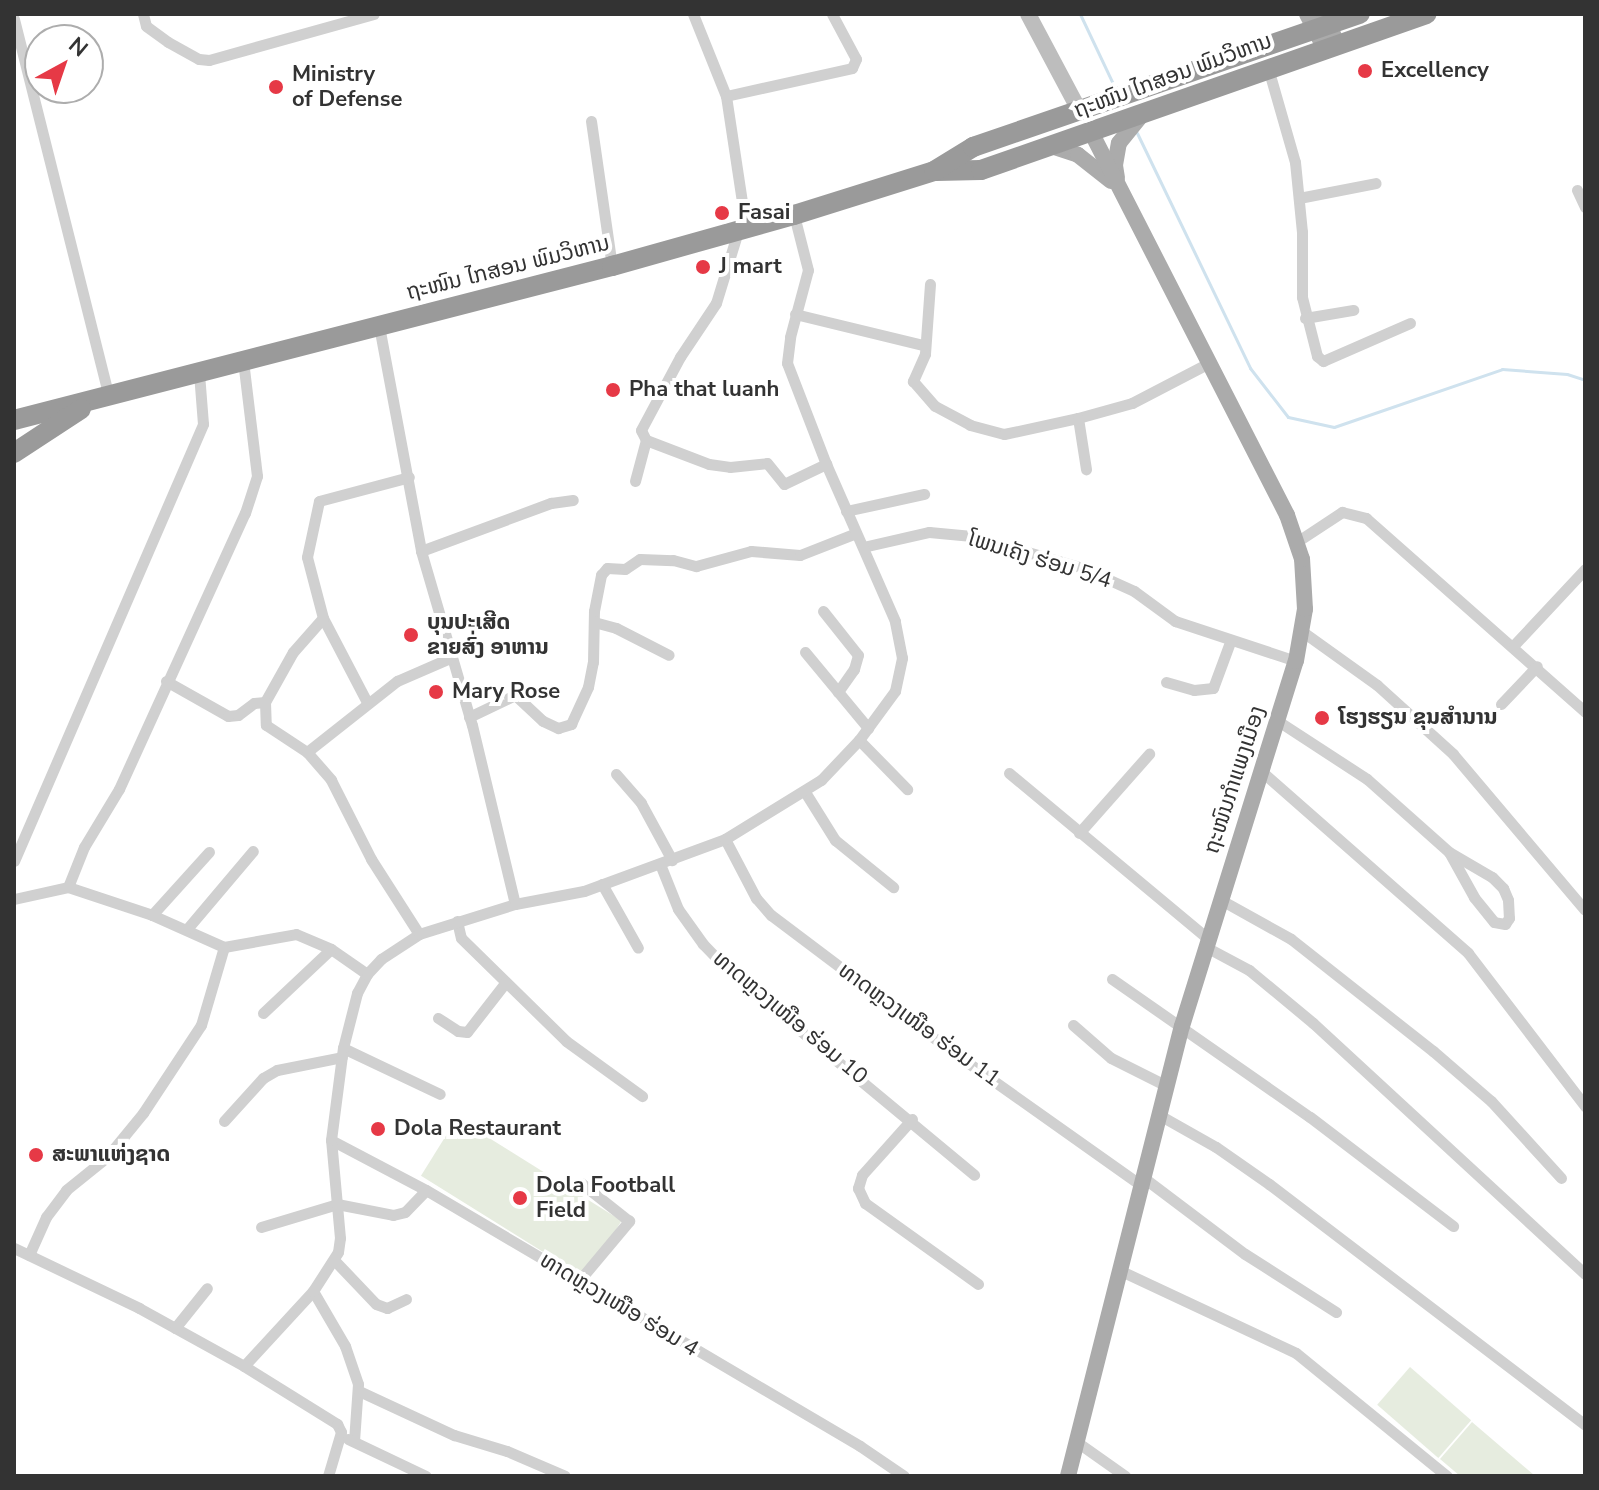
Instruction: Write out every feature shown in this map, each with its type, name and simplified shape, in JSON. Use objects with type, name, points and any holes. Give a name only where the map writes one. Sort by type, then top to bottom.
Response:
[{"type":"highway","name":"ຖະໜົນ ໄກສອນ ພົມວິຫານ","points":[[934,171],[981,170],[1051,146],[1111,123],[1149,102],[1360,14]]},
{"type":"highway","name":"ຖະໜົນ ໄກສອນ ພົມວິຫານ","points":[[14,420],[612,266],[794,215],[934,171],[973,147],[1079,110],[1101,104],[1149,102],[1268,68],[1323,28],[1426,14]]},
{"type":"highway","points":[[1079,110],[1090,130]]},
{"type":"highway","name":"ຖະໜົນ ໄກສອນ ພົມວິຫານ","points":[[14,453],[100,400]]},
{"type":"main road","points":[[1118,188],[1115,165],[1119,143],[1149,102]]},
{"type":"main road","name":"ຖະໜົນກຳແພງເມືອງ","points":[[1068,1476],[1182,1026],[1296,661],[1303,632],[1304,581],[1298,541],[1090,130]]},
{"type":"main road","points":[[1051,146],[1078,155],[1118,188]]},
{"type":"street","points":[[143,14],[146,26],[199,59],[374,14]]},
{"type":"street","points":[[635,481],[646,440],[641,430],[654,400],[716,303],[742,229],[726,96],[693,14]]},
{"type":"street","points":[[726,96],[852,68],[856,59],[832,14]]},
{"type":"street","points":[[1028,14],[1079,110]]},
{"type":"street","points":[[14,19],[100,400]]},
{"type":"street","points":[[1268,68],[1295,162],[1305,318],[1317,356],[1323,361],[1410,323]]},
{"type":"street","points":[[591,121],[612,266]]},
{"type":"street","points":[[1299,198],[1376,183]]},
{"type":"street","points":[[1577,190],[1585,207]]},
{"type":"street","points":[[244,1366],[313,1291],[335,1261],[340,1238],[331,1140],[342,1053],[357,993],[367,974],[381,959],[419,934],[515,904],[602,884],[725,839],[805,792],[859,740],[895,691],[902,658],[891,608],[826,464],[787,363],[808,263],[794,215]]},
{"type":"street","points":[[930,284],[923,345],[925,354],[913,381],[947,415],[1004,434],[1132,403],[1207,364]]},
{"type":"street","points":[[1305,318],[1353,310]]},
{"type":"street","points":[[795,314],[923,345]]},
{"type":"street","points":[[379,326],[421,551],[469,717],[515,904]]},
{"type":"street","points":[[68,887],[84,847],[119,789],[245,513],[257,476],[243,361]]},
{"type":"street","points":[[14,861],[203,424],[199,373]]},
{"type":"street","points":[[1078,418],[1086,469]]},
{"type":"street","points":[[646,440],[709,464],[730,467],[767,463],[784,484],[826,464]]},
{"type":"street","points":[[367,702],[323,618],[307,557],[319,501],[409,477]]},
{"type":"street","points":[[846,511],[924,494]]},
{"type":"street","points":[[421,551],[551,503],[573,500]]},
{"type":"street","points":[[1298,541],[1342,512],[1366,518],[1582,703]]},
{"type":"street","name":"ໂພນເຄັງ ຮ່ອມ 5/4","points":[[863,547],[929,532],[972,536],[1083,568],[1134,591],[1175,621],[1230,642],[1296,661]]},
{"type":"street","points":[[469,717],[515,695],[543,721],[558,728],[571,724],[588,687],[601,575],[607,568],[625,569],[640,559],[673,560],[696,566],[751,551],[800,555],[856,533]]},
{"type":"street","points":[[1514,645],[1585,569]]},
{"type":"street","points":[[823,611],[858,655],[854,669],[838,692]]},
{"type":"street","points":[[323,618],[293,652],[265,702],[266,725],[307,752],[331,780],[371,859],[419,934]]},
{"type":"street","points":[[594,622],[616,628],[669,655]]},
{"type":"street","points":[[1303,632],[1377,685],[1453,754],[1585,910]]},
{"type":"street","points":[[1166,682],[1194,690],[1213,688],[1230,642]]},
{"type":"street","points":[[805,652],[868,728]]},
{"type":"street","points":[[307,752],[397,681],[450,658]]},
{"type":"street","points":[[1501,704],[1537,666]]},
{"type":"street","points":[[166,681],[228,716],[238,715],[254,703],[265,702]]},
{"type":"street","points":[[1278,721],[1367,779],[1449,852],[1492,877],[1503,888],[1508,909],[1505,924],[1494,922],[1474,897],[1449,852]]},
{"type":"street","points":[[859,740],[907,789]]},
{"type":"street","points":[[1079,833],[1149,754]]},
{"type":"street","points":[[1260,770],[1468,953],[1585,1106]]},
{"type":"street","points":[[1009,773],[1207,943],[1249,970],[1313,1023],[1585,1274]]},
{"type":"street","points":[[616,774],[641,803],[672,860]]},
{"type":"street","points":[[805,792],[835,840],[893,887]]},
{"type":"street","name":"ທາດຫຼວງເໜືອ ຮ່ອມ 11","points":[[725,839],[756,898],[771,915],[950,1050],[1245,1254],[1336,1312]]},
{"type":"street","points":[[187,929],[253,851]]},
{"type":"street","points":[[152,915],[209,852]]},
{"type":"street","name":"ທາດຫຼວງເໜືອ ຮ່ອມ 10","points":[[660,864],[678,909],[731,973],[912,1119],[974,1175]]},
{"type":"street","points":[[602,884],[638,948]]},
{"type":"street","points":[[14,899],[68,887],[152,915],[224,947],[296,934],[331,949],[367,974]]},
{"type":"street","points":[[1221,900],[1291,939],[1433,1051],[1491,1101],[1561,1178]]},
{"type":"street","points":[[457,921],[461,938],[566,1041],[642,1096]]},
{"type":"street","points":[[29,1255],[46,1217],[66,1190],[107,1157],[143,1113],[201,1025],[224,947]]},
{"type":"street","points":[[263,1013],[331,949]]},
{"type":"street","points":[[1112,979],[1310,1117],[1453,1226]]},
{"type":"street","points":[[438,1018],[458,1031],[467,1032],[505,983]]},
{"type":"street","points":[[1073,1025],[1122,1065],[1167,1086]]},
{"type":"street","points":[[224,1121],[263,1078],[277,1070],[342,1053],[440,1094]]},
{"type":"street","points":[[1161,1116],[1216,1147],[1269,1184],[1585,1425]]},
{"type":"street","points":[[912,1119],[862,1175],[858,1188],[865,1203],[978,1284]]},
{"type":"street","name":"ທາດຫຼວງເໜືອ ຮ່ອມ 4","points":[[331,1140],[426,1190],[850,1440],[904,1476]]},
{"type":"street","points":[[578,1282],[629,1221],[581,1183]]},
{"type":"street","points":[[261,1227],[337,1204],[393,1215],[405,1212],[426,1190]]},
{"type":"street","points":[[14,1248],[175,1328],[244,1366],[337,1424],[340,1436],[328,1476]]},
{"type":"street","points":[[335,1261],[376,1304],[387,1308],[406,1299]]},
{"type":"street","points":[[1119,1270],[1296,1353],[1447,1476]]},
{"type":"street","points":[[175,1328],[207,1288]]},
{"type":"street","points":[[313,1291],[345,1346],[359,1391],[354,1441]]},
{"type":"street","points":[[359,1391],[454,1435],[507,1451],[565,1476]]},
{"type":"street","points":[[340,1436],[426,1476]]},
{"type":"street","points":[[1077,1442],[1125,1476]]},
{"type":"shaded area","name":"Dola Football Field","points":[[457,1118],[622,1221],[585,1278],[421,1176]]},
{"type":"shaded area","points":[[1410,1367],[1471,1420],[1438,1458],[1377,1405]]},
{"type":"shaded area","points":[[1472,1422],[1534,1475],[1460,1476],[1440,1459]]},
{"type":"waterway","points":[[1080,14],[1116,90]]},
{"type":"waterway","points":[[1137,133],[1250,368],[1288,417],[1334,427],[1502,369],[1567,374],[1585,380]]},
{"type":"place","name":"Excellency","points":[[1365,71]]},
{"type":"place","name":"Ministry of Defense","points":[[276,87]]},
{"type":"place","name":"Fasai","points":[[722,213]]},
{"type":"place","name":"J mart","points":[[703,267]]},
{"type":"place","name":"Pha that luanh","points":[[613,390]]},
{"type":"place","name":"ບຸນປະເສີດ ຂາຍສົ່ງ ອາຫານ","points":[[411,635]]},
{"type":"place","name":"Mary Rose","points":[[436,692]]},
{"type":"place","name":"ໂຮງຮຽນ ຂຸນສຳນານ","points":[[1322,718]]},
{"type":"place","name":"Dola Restaurant","points":[[378,1129]]},
{"type":"place","name":"ສະພາແຫ່ງຊາດ","points":[[36,1155]]},
{"type":"place","name":"Dola Football Field","points":[[520,1198]]}]
